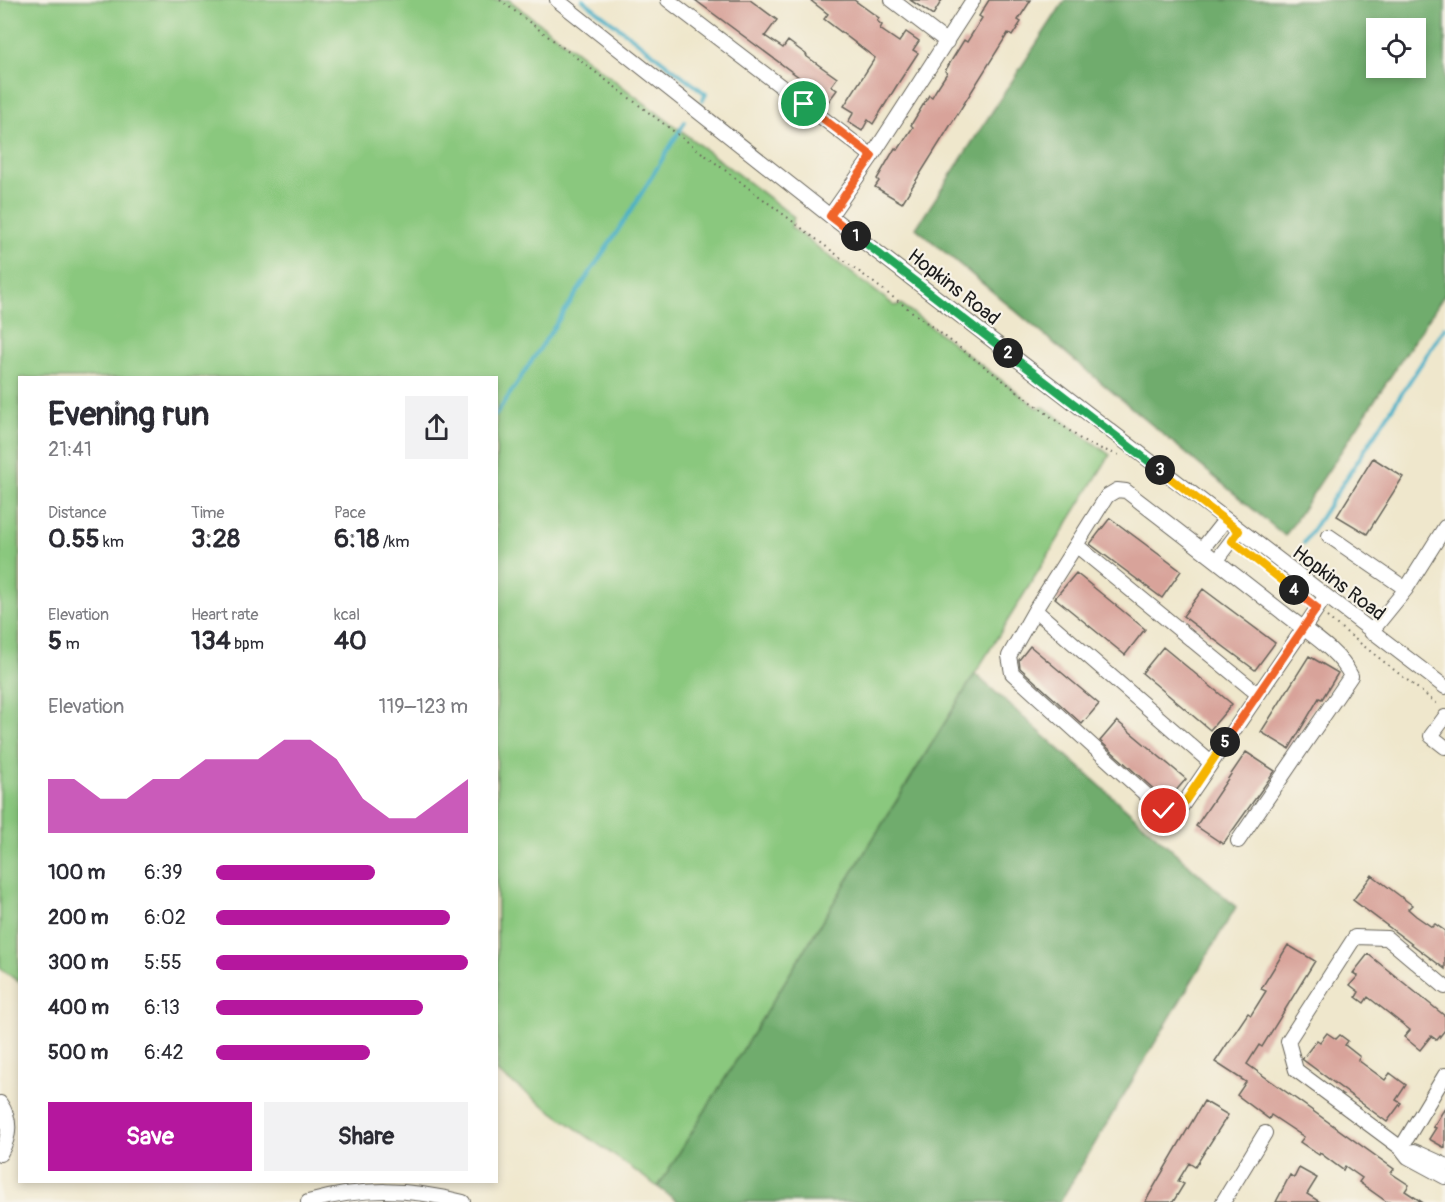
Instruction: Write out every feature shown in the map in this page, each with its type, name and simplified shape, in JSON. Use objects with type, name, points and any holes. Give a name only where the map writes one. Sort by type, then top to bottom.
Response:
[{"type":"street","name":"Hopkins Road","points":[[557,0],[830,216],[1239,531],[1321,603],[1371,632],[1444,685]]},
{"type":"street","points":[[668,0],[872,156]]},
{"type":"street","points":[[892,0],[947,42]]},
{"type":"street","points":[[830,216],[872,156],[973,0]]},
{"type":"street","points":[[1238,841],[1351,676],[1344,662],[1303,629],[1126,491],[1117,490],[1107,495],[1035,610],[1009,657],[1012,673],[1164,811],[1182,806],[1258,694],[1303,629],[1321,603]]},
{"type":"street","points":[[1202,549],[1225,520]]},
{"type":"street","points":[[1371,632],[1406,588],[1445,527]]},
{"type":"street","points":[[1217,560],[1239,531]]},
{"type":"street","points":[[1329,536],[1406,588]]},
{"type":"street","points":[[1076,545],[1258,694]]},
{"type":"street","points":[[1035,610],[1211,764]]},
{"type":"street","points":[[1440,740],[1445,717]]},
{"type":"street","points":[[1445,987],[1387,938],[1355,937],[1288,1041],[1296,1070],[1401,1148],[1408,1157],[1445,1177]]},
{"type":"street","points":[[1401,1148],[1445,1075]]},
{"type":"street","points":[[0,1103],[8,1119],[9,1132],[0,1155]]},
{"type":"street","points":[[1223,1202],[1265,1133]]},
{"type":"street","points":[[1401,1148],[1412,1150],[1445,1165]]},
{"type":"street","points":[[308,1202],[362,1192],[414,1192],[463,1202]]},
{"type":"path","points":[[500,0],[1087,444],[1120,455]]},
{"type":"path","points":[[1266,568],[1321,603],[1445,710]]},
{"type":"green space","points":[[0,0],[509,0],[794,217],[791,227],[895,306],[901,304],[1038,408],[1044,407],[1110,455],[658,1187],[498,1073],[498,376],[18,376],[18,981],[0,968]]},
{"type":"green space","points":[[1065,0],[1445,0],[1445,294],[1285,536],[916,228]]},
{"type":"green space","points":[[975,674],[1236,907],[1060,1202],[678,1202],[658,1187]]},
{"type":"building","points":[[695,0],[750,0],[777,20],[765,36],[783,48],[788,41],[807,55],[837,78],[831,86],[837,90],[828,102],[817,94],[819,92]]},
{"type":"building","points":[[810,0],[854,0],[879,18],[877,21],[882,25],[880,29],[899,42],[906,32],[919,41],[913,50],[918,53],[873,124],[868,120],[862,131],[848,122],[854,112],[844,106],[875,58],[824,19],[828,14]]},
{"type":"building","points":[[910,0],[942,0],[933,15]]},
{"type":"building","points":[[989,0],[1031,0],[1018,20],[1021,22],[1012,36],[1008,33],[902,203],[875,187],[879,181],[877,179],[895,148],[898,150],[913,127],[911,125],[929,95],[932,97],[964,40],[967,42],[982,18],[979,16]]},
{"type":"building","points":[[1373,458],[1403,477],[1367,534],[1337,516]]},
{"type":"building","points":[[1110,518],[1181,571],[1162,598],[1090,544]]},
{"type":"building","points":[[1076,573],[1145,629],[1125,655],[1055,598]]},
{"type":"building","points":[[1203,589],[1275,643],[1255,670],[1183,616]]},
{"type":"building","points":[[1030,646],[1099,704],[1082,724],[1020,668],[1019,660]]},
{"type":"building","points":[[1163,647],[1232,704],[1210,730],[1142,673]]},
{"type":"building","points":[[1309,656],[1338,673],[1322,699],[1319,698],[1289,749],[1261,732]]},
{"type":"building","points":[[1117,721],[1186,779],[1167,801],[1100,741]]},
{"type":"building","points":[[1246,752],[1275,771],[1223,844],[1196,826]]},
{"type":"building","points":[[1372,875],[1412,905],[1408,909],[1416,916],[1432,927],[1435,924],[1445,931],[1445,969],[1353,900]]},
{"type":"building","points":[[1288,945],[1315,961],[1262,1047],[1259,1045],[1247,1064],[1394,1169],[1391,1173],[1409,1185],[1405,1191],[1422,1202],[1387,1202],[1359,1182],[1362,1178],[1345,1166],[1343,1170],[1320,1153],[1319,1155],[1300,1142],[1304,1137],[1271,1115],[1269,1119],[1237,1095],[1246,1082],[1215,1062],[1248,1013],[1251,1015],[1266,991],[1261,989]]},
{"type":"building","points":[[1368,954],[1445,1016],[1445,1030],[1437,1040],[1431,1036],[1420,1050],[1404,1037],[1410,1030],[1368,997],[1364,1003],[1356,997],[1359,992],[1350,985],[1358,976],[1353,973]]},
{"type":"building","points":[[1327,1033],[1336,1039],[1340,1035],[1348,1041],[1345,1045],[1360,1057],[1358,1060],[1385,1080],[1390,1073],[1406,1085],[1396,1100],[1401,1103],[1387,1122],[1302,1059],[1317,1040],[1320,1042]]},
{"type":"building","points":[[1204,1101],[1228,1115],[1195,1167],[1189,1163],[1178,1181],[1184,1184],[1173,1202],[1145,1202]]},
{"type":"building","points":[[1445,1108],[1445,1148],[1429,1139],[1436,1128],[1433,1127]]},
{"type":"building","points":[[1299,1168],[1317,1178],[1307,1194],[1320,1202],[1276,1202],[1290,1175],[1294,1178]]},
{"type":"waterway","points":[[583,0],[706,94],[702,101]]},
{"type":"waterway","points":[[498,412],[632,209],[685,122]]},
{"type":"waterway","points":[[1304,543],[1445,327]]},
{"type":"route","points":[[804,104],[872,156],[830,216],[1239,531],[1232,541],[1317,608],[1182,806],[1164,811]]}]
